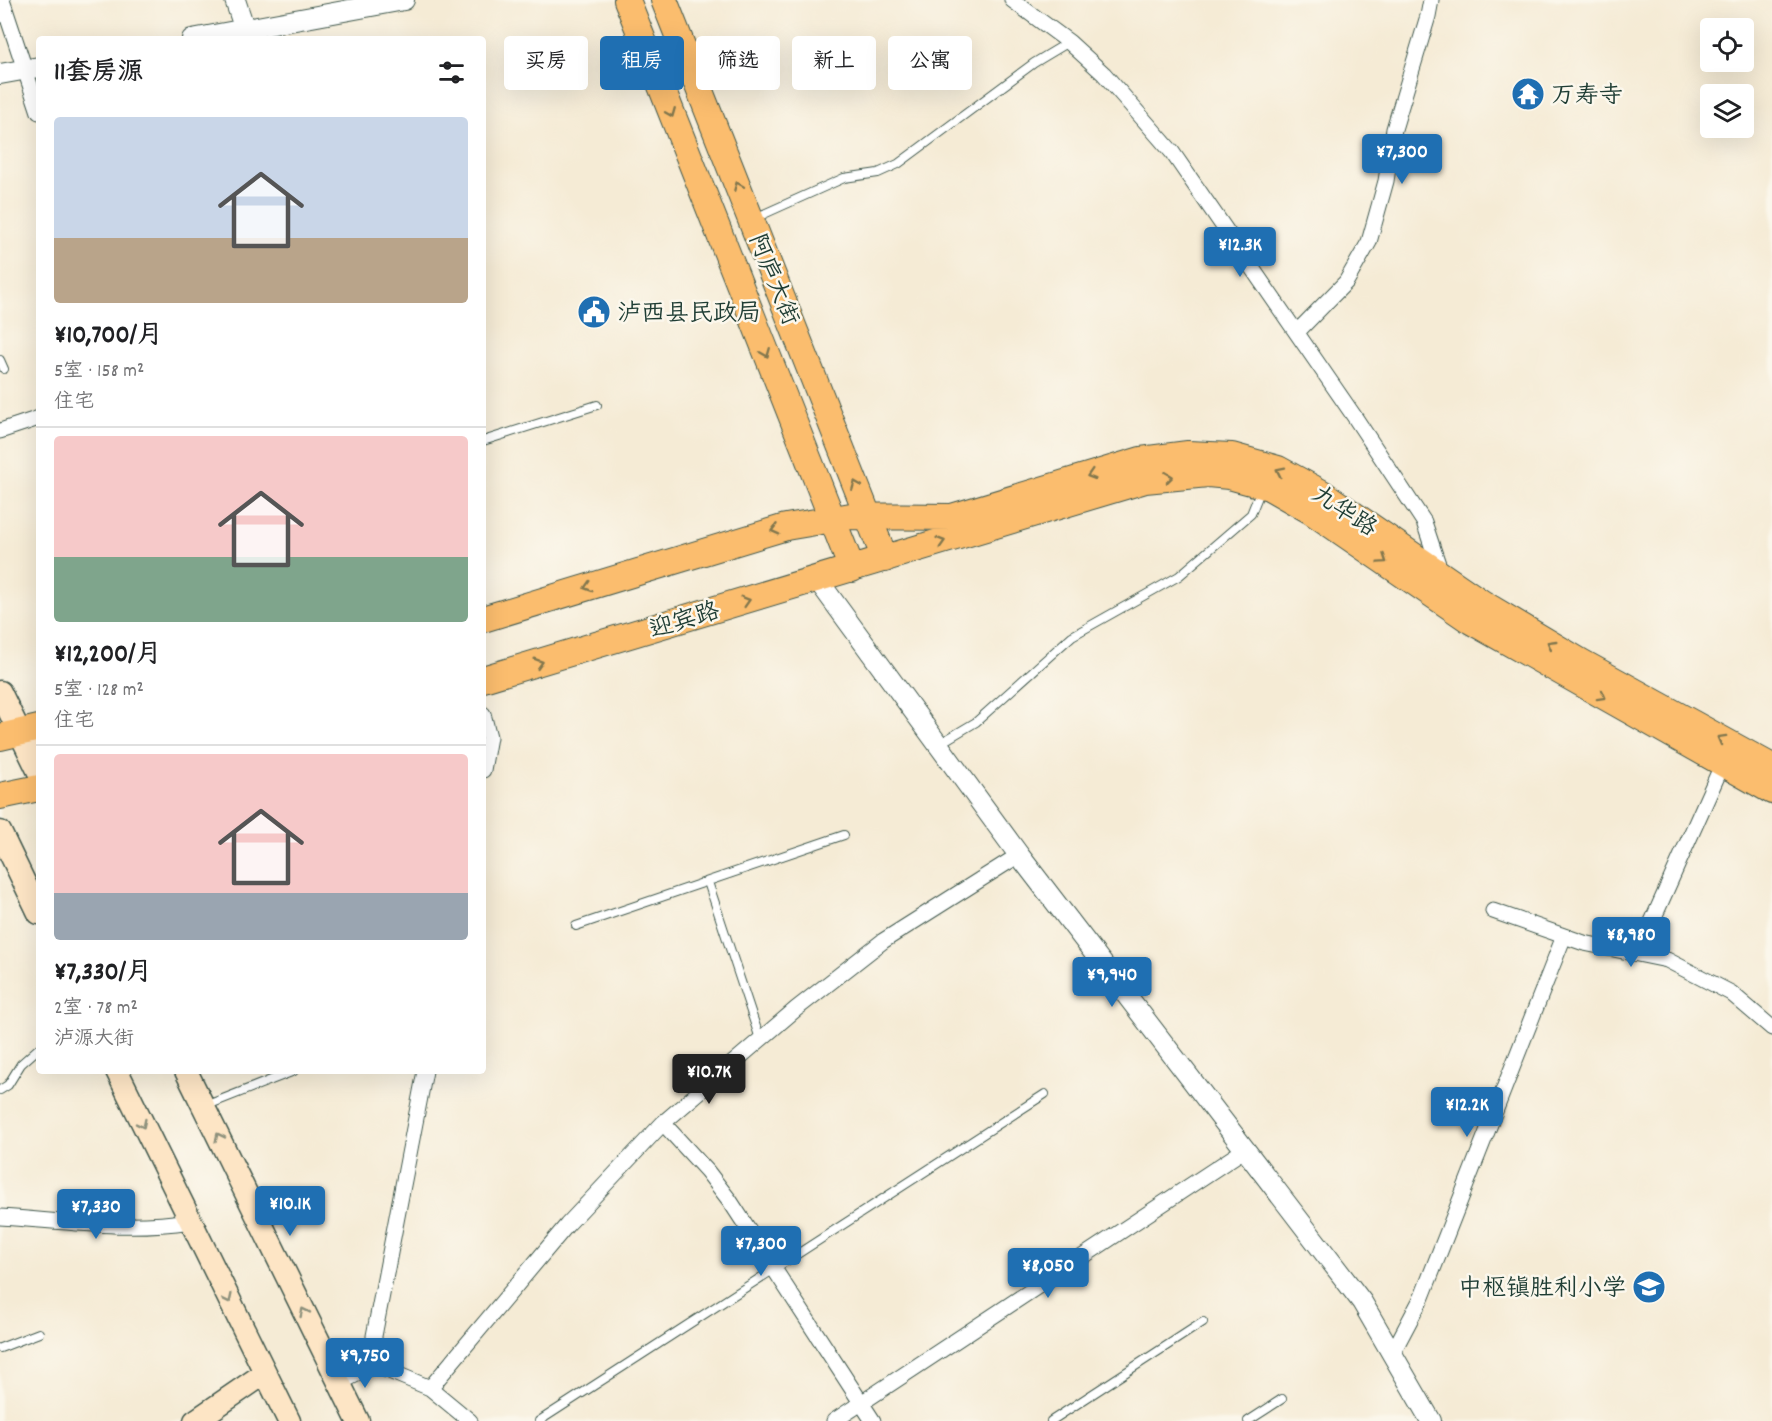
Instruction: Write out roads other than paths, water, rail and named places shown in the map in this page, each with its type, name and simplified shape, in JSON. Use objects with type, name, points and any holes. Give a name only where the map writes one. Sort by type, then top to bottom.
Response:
[{"type":"highway","points":[[627,0],[852,569]]},
{"type":"highway","name":"阿庐大街","points":[[664,0],[885,559]]},
{"type":"highway","name":"九华路","points":[[868,517],[952,517],[1141,460],[1188,454],[1232,456],[1278,469],[1322,494],[1482,603],[1581,662],[1772,767]]},
{"type":"highway","name":"九华路","points":[[885,559],[1145,480],[1208,474],[1262,485],[1311,511],[1471,621],[1772,791]]},
{"type":"highway","points":[[486,618],[760,534],[832,519],[868,517]]},
{"type":"highway","name":"迎宾路","points":[[486,678],[885,559]]},
{"type":"highway","points":[[0,796],[36,789]]},
{"type":"main road","points":[[0,692],[36,766]]},
{"type":"main road","points":[[0,832],[36,907]]},
{"type":"main road","points":[[118,1074],[288,1421]]},
{"type":"main road","points":[[188,1074],[358,1421]]},
{"type":"main road","points":[[195,1421],[265,1374]]},
{"type":"street","points":[[2,0],[32,68],[36,93]]},
{"type":"street","points":[[235,0],[247,34]]},
{"type":"street","points":[[225,36],[247,34],[404,0]]},
{"type":"street","points":[[1012,0],[1069,42],[1104,74],[1172,152],[1297,332],[1424,522],[1442,576]]},
{"type":"street","points":[[1297,332],[1346,282],[1369,242],[1386,181],[1394,129],[1431,0]]},
{"type":"street","points":[[0,74],[32,68]]},
{"type":"street","points":[[0,431],[36,419]]},
{"type":"street","points":[[817,579],[1019,855],[1362,1302],[1431,1421]]},
{"type":"street","points":[[486,726],[489,737],[486,754]]},
{"type":"street","points":[[1638,953],[1722,763]]},
{"type":"street","points":[[430,1388],[574,1217],[663,1123],[760,1039],[883,941],[1019,855]]},
{"type":"street","points":[[1493,911],[1584,943],[1667,960],[1710,980],[1768,1018]]},
{"type":"street","points":[[1393,1352],[1422,1297],[1564,936]]},
{"type":"street","points":[[375,1365],[374,1336],[424,1074]]},
{"type":"street","points":[[663,1123],[707,1171],[775,1268],[873,1421]]},
{"type":"street","points":[[834,1421],[1244,1150]]},
{"type":"street","points":[[0,1217],[159,1226],[190,1221]]},
{"type":"street","points":[[339,1383],[375,1365],[430,1388],[470,1421]]},
{"type":"lane","points":[[751,220],[844,178],[878,173],[898,164],[1034,63],[1069,42]]},
{"type":"lane","points":[[0,360],[4,369]]},
{"type":"lane","points":[[486,440],[597,405]]},
{"type":"lane","points":[[938,744],[976,722],[1072,636],[1179,576],[1251,514],[1262,485]]},
{"type":"lane","points":[[576,926],[844,835]]},
{"type":"lane","points":[[708,882],[760,1039]]},
{"type":"lane","points":[[0,1090],[8,1084],[21,1064],[36,1051]]},
{"type":"lane","points":[[204,1107],[286,1074]]},
{"type":"lane","points":[[539,1421],[1046,1094]]},
{"type":"lane","points":[[1051,1421],[1203,1322]]},
{"type":"lane","points":[[0,1348],[39,1333]]},
{"type":"lane","points":[[1248,1421],[1282,1399]]},
{"type":"place","name":"万寿寺","points":[[1528,94]]},
{"type":"place","name":"泸西县民政局","points":[[594,312]]},
{"type":"place","name":"中枢镇胜利小学","points":[[1649,1287]]}]
